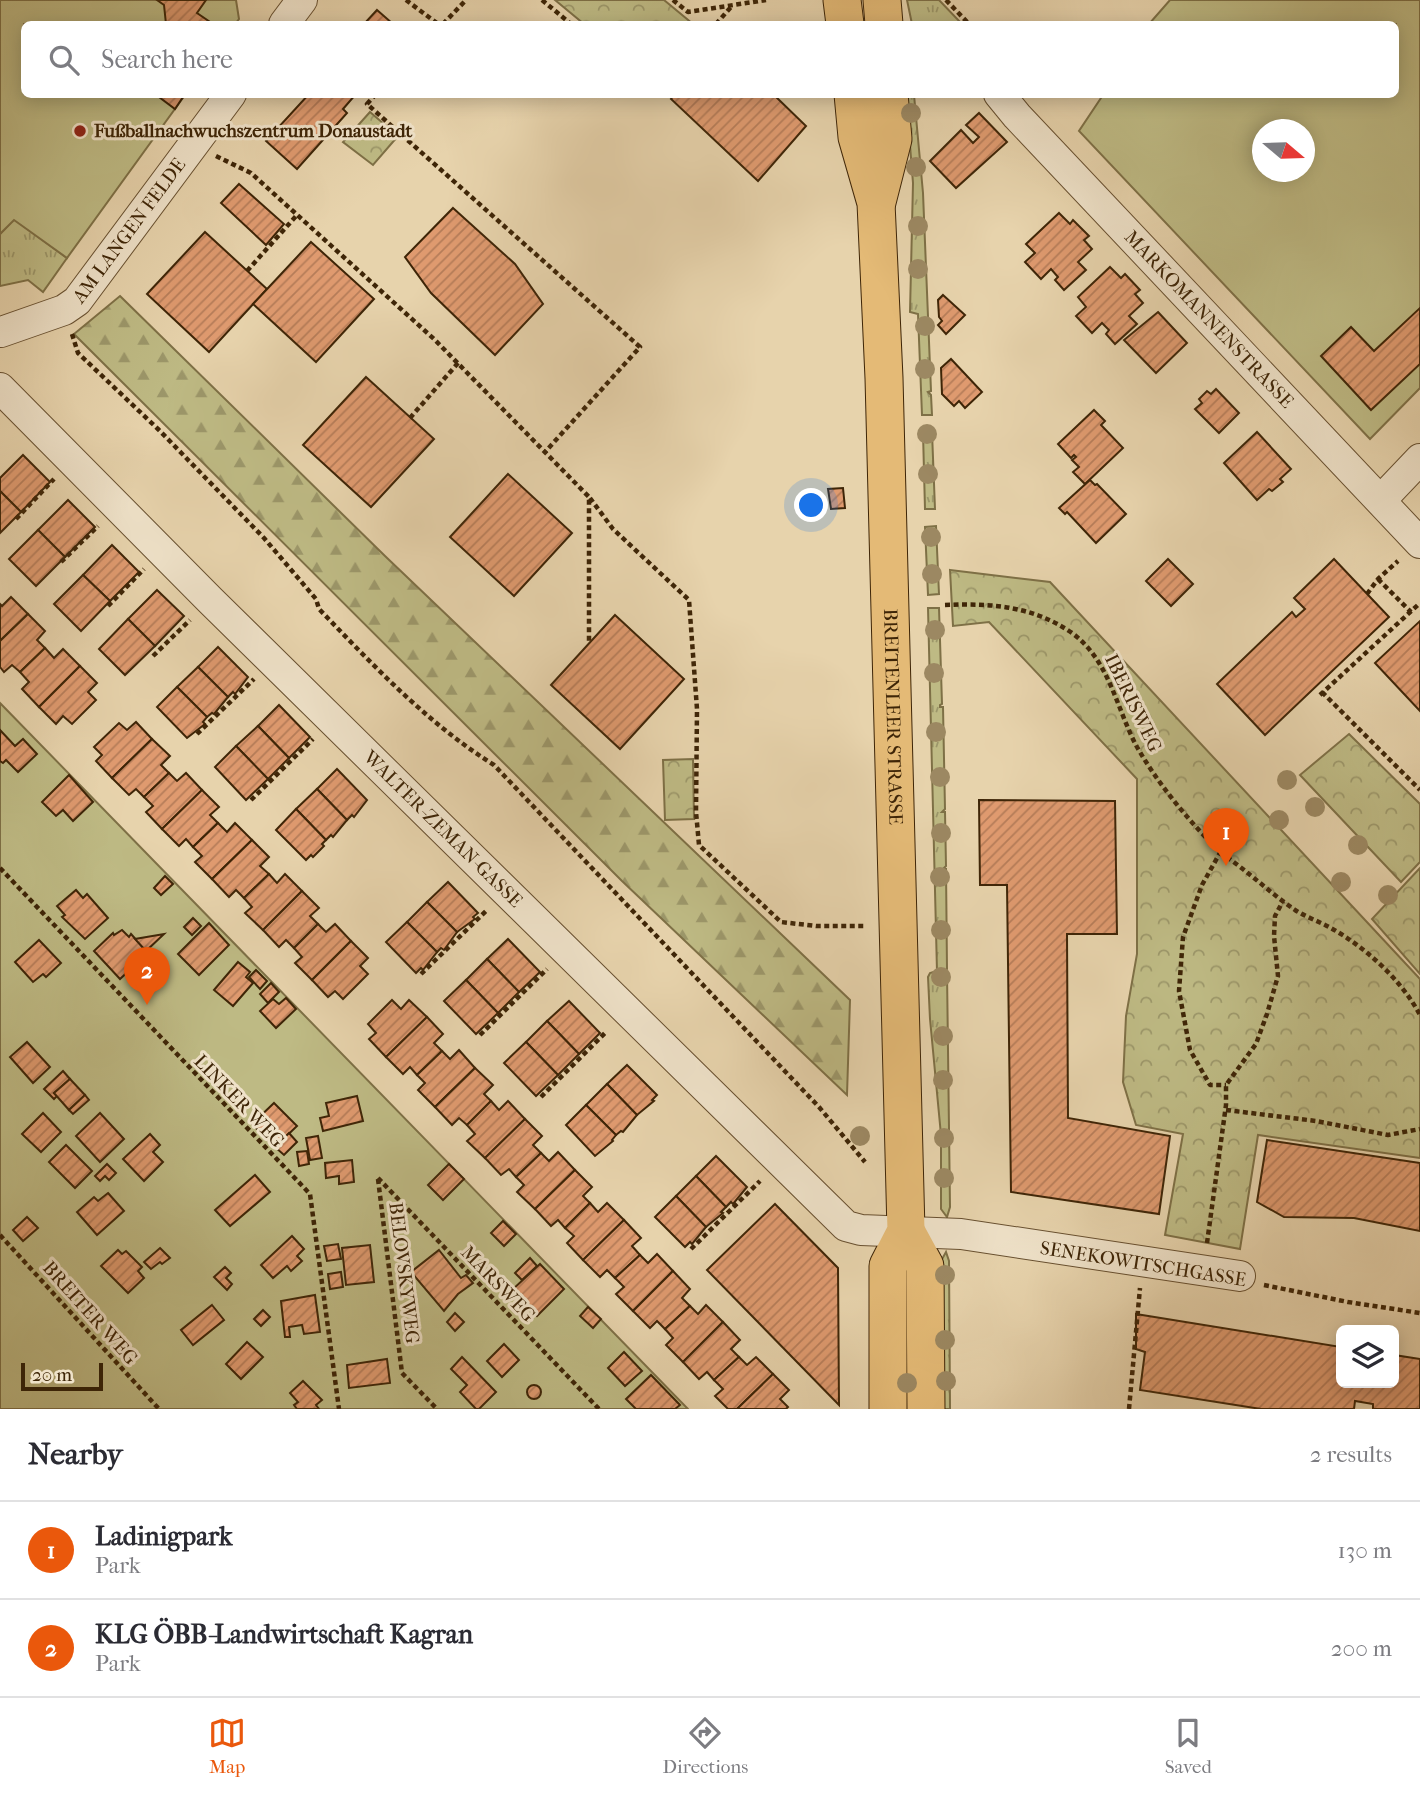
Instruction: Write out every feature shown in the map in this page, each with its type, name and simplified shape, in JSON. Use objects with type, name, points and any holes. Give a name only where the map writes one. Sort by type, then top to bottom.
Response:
[{"type":"main road","points":[[842,0],[845,21]]},
{"type":"main road","points":[[882,0],[884,21]]},
{"type":"main road","name":"BREITENLEER STRASSE","points":[[853,98],[858,137],[876,203],[890,554],[906,1231],[925,1266],[926,1409]]},
{"type":"main road","name":"BREITENLEER STRASSE","points":[[876,203],[893,139],[889,98]]},
{"type":"main road","name":"BREITENLEER STRASSE","points":[[888,1409],[888,1266],[906,1231]]},
{"type":"street","name":"AM LANGEN FELDE","points":[[0,333],[64,310],[77,302],[228,98]]},
{"type":"street","name":"MARKOMANNENSTRASSE","points":[[1003,98],[1381,500],[1411,551]]},
{"type":"street","name":"WALTER-ZEMAN-GASSE","points":[[0,388],[161,552],[846,1226],[860,1230],[906,1231]]},
{"type":"street","points":[[1381,500],[1420,459]]},
{"type":"street","name":"SENEKOWITSCHGASSE","points":[[906,1231],[961,1234],[1240,1276]]},
{"type":"path","points":[[406,0],[436,21]]},
{"type":"path","points":[[443,21],[466,0]]},
{"type":"path","points":[[542,0],[567,21]]},
{"type":"path","points":[[673,0],[688,12],[766,0]]},
{"type":"path","points":[[946,0],[966,21]]},
{"type":"path","points":[[719,21],[733,5]]},
{"type":"path","points":[[372,98],[367,104],[640,346],[545,452]]},
{"type":"path","points":[[193,145],[251,173],[297,215],[458,363],[589,497],[613,529],[689,600],[697,709],[696,812],[699,845],[781,922],[816,926],[864,926]]},
{"type":"path","points":[[247,271],[297,215]]},
{"type":"path","points":[[64,310],[78,353],[159,430],[264,538],[316,599],[319,609],[405,698],[470,750],[494,765],[818,1107],[865,1162]]},
{"type":"path","points":[[410,418],[458,363]]},
{"type":"path","points":[[16,519],[71,462]]},
{"type":"path","points":[[589,497],[589,644]]},
{"type":"path","points":[[61,562],[117,507]]},
{"type":"path","points":[[1367,594],[1378,579],[1411,551]]},
{"type":"path","points":[[107,606],[161,552]]},
{"type":"path","points":[[1378,579],[1411,612]]},
{"type":"path","points":[[153,656],[210,600]]},
{"type":"path","points":[[1420,603],[1321,693],[1420,790]]},
{"type":"path","name":"IBERISWEG","points":[[945,605],[1005,606],[1028,611],[1051,620],[1091,650],[1104,671],[1147,764],[1185,813],[1221,851],[1297,911],[1330,927],[1379,964],[1420,1015]]},
{"type":"path","points":[[197,734],[272,661]]},
{"type":"path","points":[[251,800],[332,720]]},
{"type":"path","points":[[1221,851],[1202,885],[1183,937],[1179,992],[1190,1050],[1210,1085],[1226,1085]]},
{"type":"path","name":"LINKER WEG","points":[[0,868],[310,1194],[339,1409]]},
{"type":"path","points":[[421,974],[506,892]]},
{"type":"path","points":[[1206,1248],[1226,1110],[1226,1085],[1256,1044],[1268,1014],[1278,975],[1275,916],[1283,900]]},
{"type":"path","points":[[480,1035],[566,951]]},
{"type":"path","points":[[541,1097],[627,1012]]},
{"type":"path","points":[[1226,1110],[1304,1119],[1388,1135],[1420,1129]]},
{"type":"path","points":[[691,1249],[779,1162]]},
{"type":"path","name":"BELOVSKYWEG","points":[[378,1178],[402,1373],[437,1409]]},
{"type":"path","name":"MARSWEG","points":[[378,1178],[598,1409]]},
{"type":"path","name":"BREITER WEG","points":[[0,1235],[159,1409]]},
{"type":"path","points":[[1129,1409],[1142,1262]]},
{"type":"path","name":"SENEKOWITSCHGASSE","points":[[1240,1276],[1271,1288],[1420,1313]]},
{"type":"green space","name":"Fußballnachwuchszentrum Donaustadt","points":[[0,0],[236,0],[237,21],[21,21],[21,98],[183,98],[67,258],[14,220],[0,234]]},
{"type":"green space","points":[[555,0],[664,0],[689,21],[580,21]]},
{"type":"green space","points":[[907,0],[939,0],[959,21],[911,21]]},
{"type":"green space","points":[[1170,0],[1420,0],[1420,388],[1370,439],[1079,131],[1101,98],[1399,98],[1399,21],[1152,21]]},
{"type":"green space","points":[[906,98],[914,98],[923,193],[931,391],[928,392],[931,395],[932,415],[922,415],[918,314],[910,312],[913,183]]},
{"type":"green space","points":[[370,112],[398,136],[373,165],[343,142]]},
{"type":"green space","points":[[14,219],[67,258],[43,292],[28,280],[0,286],[0,234]]},
{"type":"green space","points":[[120,296],[385,556],[850,1000],[847,1095],[622,881],[74,334]]},
{"type":"green space","points":[[932,432],[935,509],[925,509],[923,433]]},
{"type":"green space","points":[[936,526],[939,594],[928,595],[925,527]]},
{"type":"green space","points":[[950,570],[1050,582],[1420,979],[1420,1158],[1258,1135],[1240,1249],[1165,1235],[1183,1134],[1136,1125],[1123,1082],[1126,1016],[1137,954],[1137,779],[989,622],[953,626]]},
{"type":"green space","points":[[928,608],[939,608],[940,707],[943,707],[945,809],[942,812],[945,812],[946,866],[943,869],[946,869],[947,969],[944,971],[947,972],[950,1207],[947,1217],[941,1209],[941,1135],[928,977],[930,973],[937,971]]},
{"type":"green space","points":[[0,703],[688,1409],[0,1409]]},
{"type":"green space","points":[[1349,734],[1420,804],[1420,862],[1401,882],[1300,775]]},
{"type":"green space","points":[[693,759],[694,819],[665,820],[663,760]]},
{"type":"green space","points":[[1420,868],[1420,974],[1372,919]]},
{"type":"green space","points":[[946,1252],[949,1261],[950,1409],[942,1409],[941,1261]]},
{"type":"building","points":[[157,0],[206,0],[197,13],[209,21],[166,21],[164,5]]},
{"type":"building","points":[[377,10],[390,21],[367,21]]},
{"type":"building","points":[[160,98],[182,98],[175,109]]},
{"type":"building","points":[[305,98],[353,98],[343,109],[347,113],[297,169],[266,141]]},
{"type":"building","points":[[777,98],[806,126],[758,181],[671,99]]},
{"type":"building","points":[[979,113],[1007,142],[956,188],[930,161],[961,130],[973,143],[979,137],[966,125]]},
{"type":"building","points":[[239,184],[284,224],[266,245],[221,203]]},
{"type":"building","points":[[453,208],[515,264],[543,304],[495,355],[431,293],[405,257]]},
{"type":"building","points":[[1059,213],[1070,224],[1073,220],[1089,236],[1084,240],[1092,249],[1078,262],[1086,270],[1064,290],[1055,280],[1058,277],[1051,269],[1041,279],[1025,262],[1035,253],[1026,244]]},
{"type":"building","points":[[205,232],[267,289],[209,352],[147,294]]},
{"type":"building","points":[[311,242],[374,299],[316,362],[253,304]]},
{"type":"building","points":[[1110,267],[1121,278],[1125,274],[1140,290],[1135,294],[1143,303],[1129,316],[1137,324],[1115,344],[1106,334],[1109,330],[1102,323],[1092,333],[1076,316],[1086,307],[1078,297]]},
{"type":"building","points":[[943,295],[965,315],[946,334],[938,325],[942,321],[939,317],[938,300]]},
{"type":"building","points":[[1420,308],[1420,364],[1371,410],[1321,356],[1351,327],[1374,351]]},
{"type":"building","points":[[1158,312],[1187,343],[1156,373],[1124,340]]},
{"type":"building","points":[[951,359],[982,392],[965,408],[959,401],[954,406],[942,394],[941,368]]},
{"type":"building","points":[[366,377],[434,439],[371,507],[303,445]]},
{"type":"building","points":[[1216,389],[1239,413],[1219,433],[1195,409],[1202,403],[1199,399],[1207,391],[1211,394]]},
{"type":"building","points":[[1094,410],[1105,421],[1101,425],[1123,448],[1085,484],[1073,472],[1079,467],[1072,460],[1076,457],[1074,455],[1071,458],[1058,444]]},
{"type":"building","points":[[1257,432],[1291,469],[1280,479],[1283,482],[1272,491],[1269,489],[1257,500],[1224,463]]},
{"type":"building","points":[[23,455],[50,482],[21,512],[0,491],[0,478]]},
{"type":"building","points":[[508,474],[572,533],[514,596],[450,537]]},
{"type":"building","points":[[1090,480],[1126,514],[1096,543],[1067,512],[1065,514],[1059,508]]},
{"type":"building","points":[[843,488],[845,508],[831,509],[828,489]]},
{"type":"building","points":[[0,491],[21,512],[0,533]]},
{"type":"building","points":[[68,500],[95,527],[65,557],[38,530]]},
{"type":"building","points":[[38,530],[65,557],[36,586],[9,559]]},
{"type":"building","points":[[112,545],[139,572],[110,601],[83,575]]},
{"type":"building","points":[[1168,559],[1193,584],[1171,606],[1146,581]]},
{"type":"building","points":[[1334,559],[1389,617],[1265,735],[1217,684],[1292,612],[1296,617],[1305,609],[1294,598]]},
{"type":"building","points":[[83,575],[110,601],[81,631],[54,604]]},
{"type":"building","points":[[157,590],[184,616],[155,646],[128,619]]},
{"type":"building","points":[[11,597],[28,614],[0,641],[0,604],[2,606]]},
{"type":"building","points":[[28,614],[45,631],[37,640],[45,648],[20,672],[12,665],[4,672],[0,667],[0,641]]},
{"type":"building","points":[[615,615],[684,679],[620,749],[551,685]]},
{"type":"building","points":[[128,619],[155,646],[125,675],[99,649]]},
{"type":"building","points":[[1420,621],[1420,711],[1375,663]]},
{"type":"building","points":[[218,647],[248,677],[235,694],[233,692],[228,697],[198,667]]},
{"type":"building","points":[[45,648],[54,658],[63,649],[80,666],[39,707],[22,689],[29,682],[20,672]]},
{"type":"building","points":[[80,666],[97,683],[88,692],[96,700],[72,724],[63,716],[56,724],[39,707]]},
{"type":"building","points":[[198,667],[228,697],[214,714],[207,717],[177,687]]},
{"type":"building","points":[[177,687],[207,717],[203,722],[205,724],[187,738],[157,707]]},
{"type":"building","points":[[279,705],[310,737],[289,758],[258,726]]},
{"type":"building","points":[[136,722],[152,739],[112,778],[96,761],[102,755],[94,747],[119,723],[127,730]]},
{"type":"building","points":[[258,726],[289,758],[268,779],[236,746]]},
{"type":"building","points":[[0,730],[15,746],[23,739],[37,754],[18,772],[6,760],[3,763],[0,761]]},
{"type":"building","points":[[152,739],[170,756],[161,765],[169,773],[144,797],[136,789],[129,795],[112,778]]},
{"type":"building","points":[[236,746],[268,779],[246,800],[215,767]]},
{"type":"building","points":[[337,769],[367,800],[354,817],[352,815],[347,820],[317,789]]},
{"type":"building","points":[[169,773],[177,781],[186,773],[202,790],[162,829],[146,812],[153,806],[144,797]]},
{"type":"building","points":[[69,775],[93,802],[73,821],[63,810],[56,816],[42,802]]},
{"type":"building","points":[[317,789],[347,820],[333,837],[331,835],[326,840],[296,809]]},
{"type":"building","points":[[202,790],[219,807],[210,815],[218,823],[193,847],[186,839],[179,846],[162,829]]},
{"type":"building","points":[[979,800],[1115,801],[1117,934],[1067,934],[1068,1118],[1170,1136],[1159,1214],[1011,1192],[1007,885],[980,885]]},
{"type":"building","points":[[296,809],[326,840],[313,857],[311,855],[306,860],[276,830]]},
{"type":"building","points":[[218,823],[227,832],[235,823],[252,840],[212,879],[195,862],[202,856],[193,847]]},
{"type":"building","points":[[252,840],[269,857],[260,866],[269,874],[244,898],[236,890],[229,897],[212,879]]},
{"type":"building","points":[[269,874],[277,883],[285,874],[302,891],[263,930],[245,913],[252,907],[244,898]]},
{"type":"building","points":[[165,876],[173,884],[161,895],[154,888]]},
{"type":"building","points":[[448,882],[478,913],[473,917],[475,919],[457,932],[427,902]]},
{"type":"building","points":[[76,890],[83,898],[87,894],[108,918],[85,939],[62,917],[65,915],[57,906]]},
{"type":"building","points":[[302,891],[319,908],[310,916],[318,924],[294,948],[286,940],[279,947],[263,930]]},
{"type":"building","points":[[427,902],[457,932],[444,950],[441,948],[437,952],[407,922]]},
{"type":"building","points":[[193,918],[201,926],[192,935],[184,927]]},
{"type":"building","points":[[407,922],[437,952],[423,970],[421,968],[416,973],[386,942]]},
{"type":"building","points":[[209,923],[229,945],[199,975],[178,954]]},
{"type":"building","points":[[318,924],[326,932],[335,924],[351,941],[312,980],[295,963],[302,957],[294,948]]},
{"type":"building","points":[[122,930],[129,937],[131,934],[148,953],[120,979],[94,951],[113,933],[114,935]]},
{"type":"building","points":[[164,934],[146,951],[135,939]]},
{"type":"building","points":[[508,939],[540,972],[519,992],[487,959]]},
{"type":"building","points":[[39,940],[61,963],[46,977],[43,974],[33,982],[15,962]]},
{"type":"building","points":[[351,941],[368,958],[360,966],[368,974],[343,999],[335,991],[328,997],[312,980]]},
{"type":"building","points":[[487,959],[519,992],[498,1013],[466,980]]},
{"type":"building","points":[[238,962],[250,972],[246,977],[253,983],[233,1006],[214,990]]},
{"type":"building","points":[[256,970],[267,981],[260,989],[249,977]]},
{"type":"building","points":[[466,980],[498,1013],[476,1034],[444,1001]]},
{"type":"building","points":[[271,983],[279,992],[268,1003],[260,994]]},
{"type":"building","points":[[286,998],[296,1009],[276,1028],[260,1011],[273,999],[279,1004]]},
{"type":"building","points":[[392,1000],[401,1009],[409,1000],[427,1017],[386,1057],[369,1039],[376,1033],[368,1024]]},
{"type":"building","points":[[569,1001],[600,1033],[579,1054],[547,1021]]},
{"type":"building","points":[[427,1017],[443,1034],[434,1043],[442,1051],[417,1075],[410,1067],[403,1074],[386,1057]]},
{"type":"building","points":[[547,1021],[579,1054],[558,1075],[526,1042]]},
{"type":"building","points":[[27,1042],[50,1067],[33,1083],[10,1057]]},
{"type":"building","points":[[526,1042],[558,1075],[536,1096],[504,1063]]},
{"type":"building","points":[[459,1050],[475,1068],[435,1107],[418,1090],[425,1083],[417,1075],[442,1051],[450,1059]]},
{"type":"building","points":[[627,1065],[657,1095],[652,1100],[654,1101],[637,1115],[607,1084]]},
{"type":"building","points":[[475,1068],[493,1085],[484,1094],[491,1101],[467,1125],[459,1118],[452,1125],[435,1107]]},
{"type":"building","points":[[63,1071],[70,1079],[54,1093],[57,1096],[54,1099],[44,1089]]},
{"type":"building","points":[[70,1079],[85,1095],[69,1110],[54,1093]]},
{"type":"building","points":[[607,1084],[637,1115],[623,1132],[616,1135],[586,1105]]},
{"type":"building","points":[[85,1095],[89,1100],[73,1114],[69,1110]]},
{"type":"building","points":[[357,1096],[363,1121],[323,1131],[320,1118],[329,1116],[326,1103]]},
{"type":"building","points":[[491,1101],[499,1110],[508,1101],[525,1119],[485,1158],[467,1141],[475,1134],[467,1125]]},
{"type":"building","points":[[274,1103],[297,1126],[275,1147],[252,1124]]},
{"type":"building","points":[[586,1105],[616,1135],[613,1141],[595,1156],[566,1125]]},
{"type":"building","points":[[43,1113],[61,1132],[41,1152],[22,1134]]},
{"type":"building","points":[[100,1113],[124,1139],[100,1162],[76,1136]]},
{"type":"building","points":[[525,1119],[542,1136],[533,1145],[541,1153],[516,1177],[509,1169],[501,1175],[485,1158]]},
{"type":"building","points":[[289,1133],[297,1142],[284,1155],[275,1147]]},
{"type":"building","points":[[150,1134],[160,1145],[153,1152],[163,1162],[144,1181],[123,1159]]},
{"type":"building","points":[[318,1136],[322,1158],[310,1160],[306,1138]]},
{"type":"building","points":[[1267,1140],[1420,1163],[1420,1231],[1354,1218],[1284,1217],[1257,1202]]},
{"type":"building","points":[[66,1145],[92,1171],[75,1188],[49,1162]]},
{"type":"building","points":[[307,1151],[309,1164],[299,1166],[297,1152]]},
{"type":"building","points":[[558,1152],[575,1170],[535,1209],[517,1192],[524,1185],[516,1177],[541,1153],[549,1161]]},
{"type":"building","points":[[716,1156],[747,1187],[733,1204],[731,1202],[726,1207],[696,1176]]},
{"type":"building","points":[[352,1160],[354,1182],[339,1184],[339,1176],[326,1178],[325,1163]]},
{"type":"building","points":[[107,1164],[116,1173],[109,1180],[105,1176],[100,1181],[95,1176]]},
{"type":"building","points":[[449,1164],[464,1179],[443,1200],[428,1185]]},
{"type":"building","points":[[575,1170],[592,1187],[583,1196],[590,1203],[565,1228],[558,1220],[551,1226],[535,1209]]},
{"type":"building","points":[[255,1175],[270,1192],[230,1226],[215,1210]]},
{"type":"building","points":[[696,1176],[726,1207],[721,1212],[723,1213],[706,1227],[676,1196]]},
{"type":"building","points":[[108,1193],[124,1211],[97,1235],[77,1212],[94,1197],[98,1201]]},
{"type":"building","points":[[676,1196],[706,1227],[692,1244],[690,1242],[685,1247],[655,1217]]},
{"type":"building","points":[[590,1203],[598,1212],[607,1203],[624,1220],[583,1260],[567,1243],[574,1236],[565,1228]]},
{"type":"building","points":[[775,1204],[838,1268],[839,1405],[707,1270]]},
{"type":"building","points":[[27,1217],[38,1228],[23,1241],[13,1230]]},
{"type":"building","points":[[624,1220],[641,1238],[632,1246],[640,1255],[615,1278],[607,1270],[600,1277],[583,1260]]},
{"type":"building","points":[[503,1221],[516,1234],[504,1246],[491,1233]]},
{"type":"building","points":[[292,1236],[304,1249],[297,1256],[302,1261],[291,1271],[287,1266],[273,1278],[261,1265]]},
{"type":"building","points":[[338,1244],[341,1259],[327,1261],[324,1246]]},
{"type":"building","points":[[370,1245],[374,1282],[346,1285],[342,1248]]},
{"type":"building","points":[[160,1248],[170,1258],[151,1269],[144,1262]]},
{"type":"building","points":[[118,1250],[122,1254],[126,1251],[142,1267],[138,1271],[144,1278],[128,1293],[101,1266]]},
{"type":"building","points":[[439,1250],[461,1278],[466,1275],[473,1283],[458,1294],[444,1311],[411,1272]]},
{"type":"building","points":[[657,1254],[673,1271],[633,1311],[616,1294],[624,1287],[615,1278],[640,1255],[648,1263]]},
{"type":"building","points":[[530,1258],[537,1266],[522,1280],[515,1273]]},
{"type":"building","points":[[540,1264],[564,1289],[537,1316],[512,1290]]},
{"type":"building","points":[[225,1267],[231,1273],[226,1278],[232,1284],[227,1290],[214,1277]]},
{"type":"building","points":[[673,1271],[690,1289],[682,1298],[690,1306],[665,1329],[657,1321],[650,1328],[633,1311]]},
{"type":"building","points":[[341,1272],[343,1287],[330,1289],[328,1274]]},
{"type":"building","points":[[315,1295],[320,1332],[304,1334],[302,1325],[289,1327],[290,1337],[285,1337],[281,1301]]},
{"type":"building","points":[[212,1305],[224,1320],[193,1345],[181,1330]]},
{"type":"building","points":[[706,1305],[723,1322],[683,1362],[666,1345],[673,1338],[665,1329],[690,1306],[698,1314]]},
{"type":"building","points":[[588,1307],[601,1319],[593,1328],[580,1316]]},
{"type":"building","points":[[263,1310],[270,1317],[261,1326],[254,1319]]},
{"type":"building","points":[[455,1313],[464,1322],[455,1331],[447,1322]]},
{"type":"building","points":[[1136,1314],[1336,1346],[1336,1388],[1399,1388],[1399,1356],[1420,1359],[1420,1409],[1373,1409],[1373,1404],[1355,1401],[1354,1409],[1261,1409],[1140,1390],[1145,1352],[1136,1349]]},
{"type":"building","points":[[723,1322],[740,1340],[731,1349],[739,1357],[714,1380],[707,1372],[699,1379],[683,1362]]},
{"type":"building","points":[[247,1342],[263,1357],[241,1379],[226,1364]]},
{"type":"building","points":[[504,1344],[519,1360],[502,1377],[487,1361]]},
{"type":"building","points":[[624,1352],[642,1371],[625,1386],[608,1368]]},
{"type":"building","points":[[462,1357],[496,1392],[479,1409],[460,1392],[467,1385],[451,1369]]},
{"type":"building","points":[[739,1357],[747,1365],[756,1357],[773,1374],[737,1409],[728,1409],[715,1396],[723,1389],[714,1380]]},
{"type":"building","points":[[387,1359],[390,1383],[349,1388],[347,1365]]},
{"type":"building","points":[[773,1374],[789,1390],[780,1399],[788,1407],[786,1409],[737,1409]]},
{"type":"building","points":[[651,1375],[680,1405],[675,1409],[636,1409],[626,1399]]},
{"type":"building","points":[[303,1381],[322,1400],[316,1405],[319,1409],[297,1409],[294,1405],[298,1402],[290,1393]]},
{"type":"building","points":[[534,1385],[539,1387],[539,1397],[534,1399],[529,1397],[527,1392],[529,1387]]},
{"type":"place","name":"Fußballnachwuchszentrum Donaustadt","points":[[80,131]]},
{"type":"place","name":"Ladinigpark","points":[[1226,866]]},
{"type":"place","name":"KLG ÖBB-Landwirtschaft Kagran","points":[[147,1005]]}]
